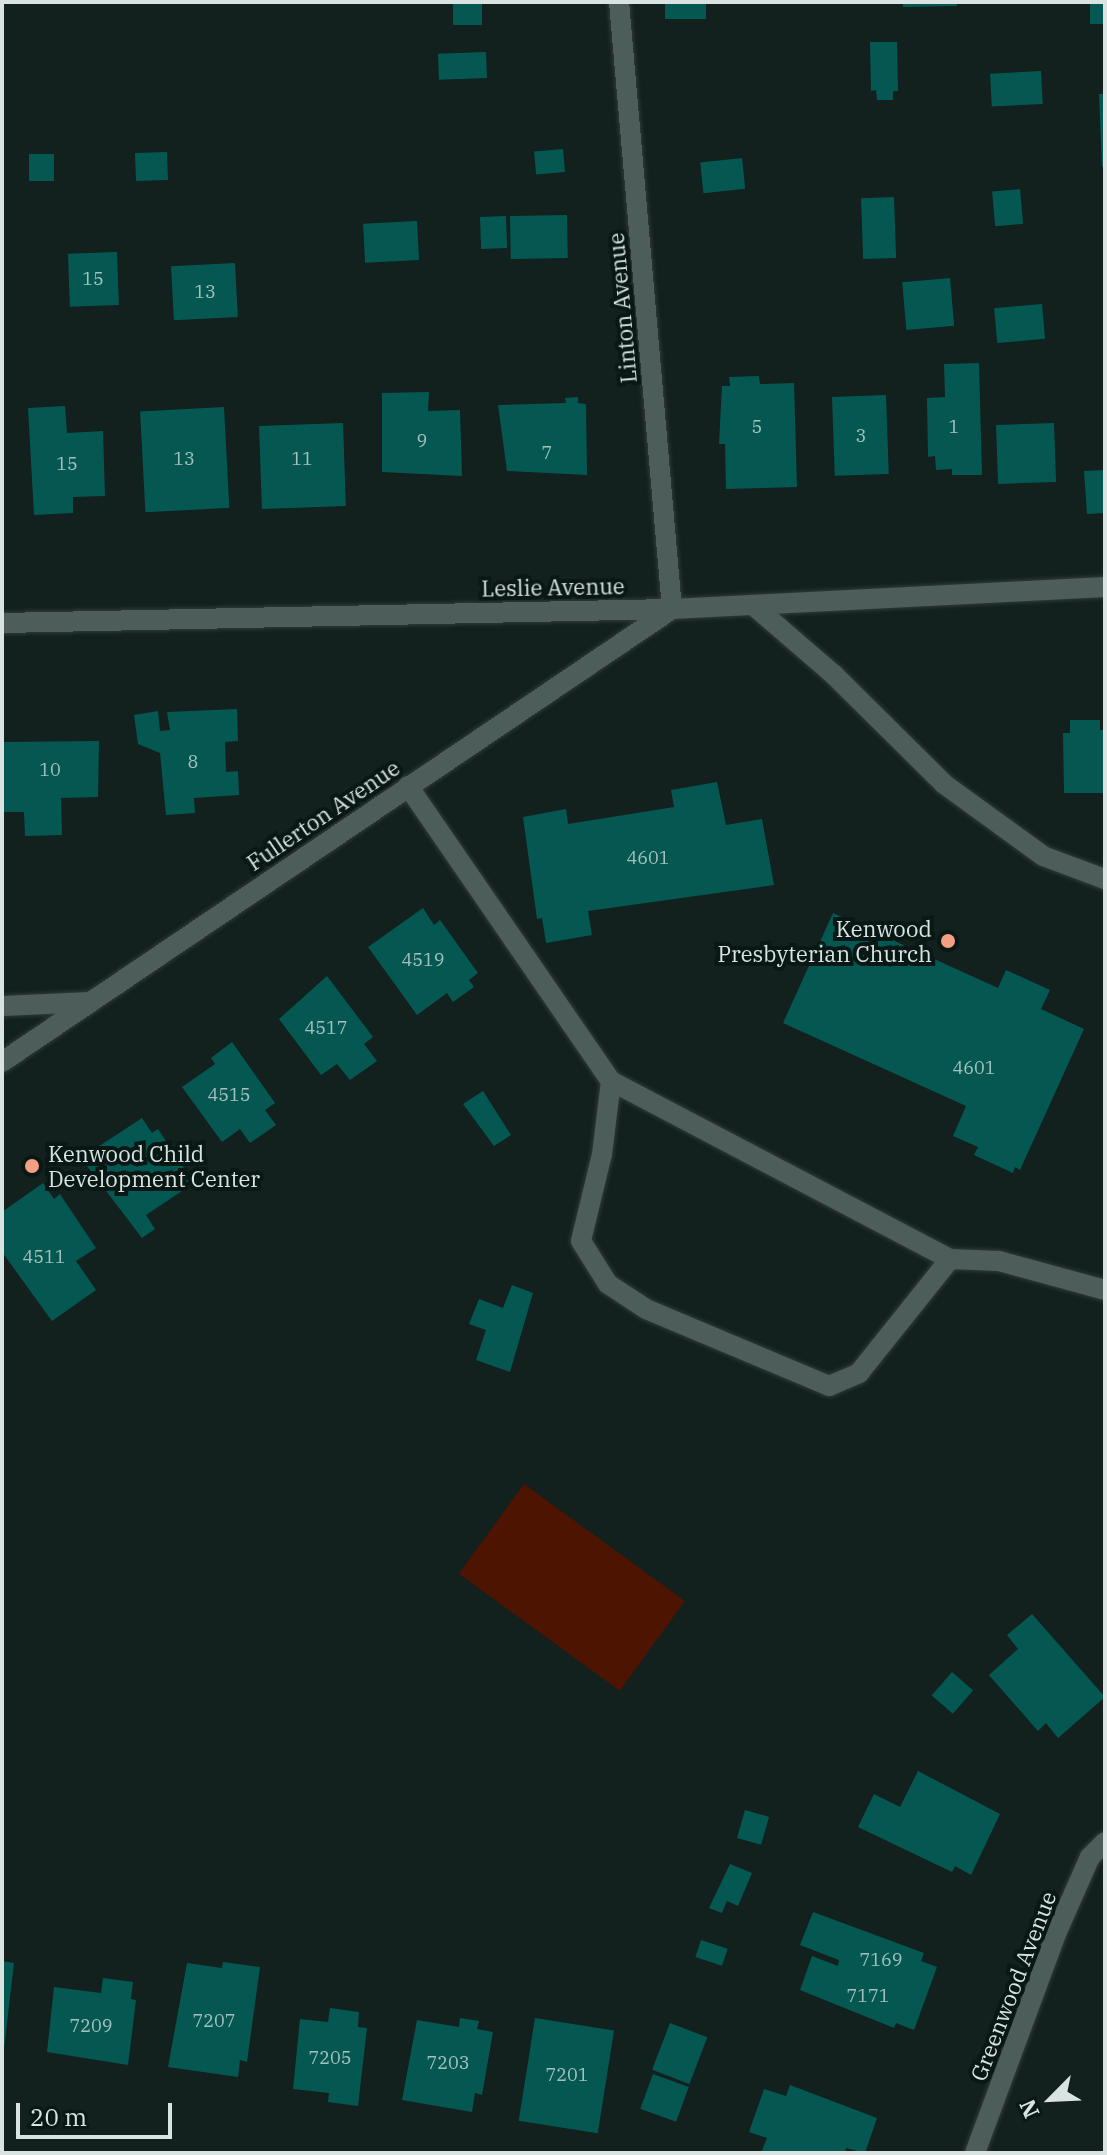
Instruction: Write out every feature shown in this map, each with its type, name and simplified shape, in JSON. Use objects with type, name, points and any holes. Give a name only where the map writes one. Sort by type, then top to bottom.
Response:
[{"type":"street","name":"Linton Avenue","points":[[619,2],[672,609]]},
{"type":"street","name":"Leslie Avenue","points":[[2,623],[672,609],[1105,587]]},
{"type":"street","points":[[753,605],[833,674],[944,784],[1043,856],[1105,879]]},
{"type":"street","name":"Fullerton Avenue","points":[[2,1062],[672,609]]},
{"type":"street","points":[[408,786],[611,1081],[950,1259],[999,1261],[1105,1290]]},
{"type":"street","points":[[2,1006],[91,1002]]},
{"type":"street","points":[[611,1081],[602,1154],[581,1241],[608,1284],[646,1309],[829,1386],[859,1373],[950,1259]]},
{"type":"street","name":"Greenwood Avenue","points":[[975,2153],[1056,1934],[1090,1857],[1105,1842]]},
{"type":"shaded area","points":[[524,1484],[685,1601],[620,1691],[459,1574]]},
{"type":"building","points":[[453,2],[482,2],[482,25],[453,25]]},
{"type":"building","points":[[665,2],[706,2],[706,19],[665,19]]},
{"type":"building","points":[[903,2],[956,2],[957,6],[903,7]]},
{"type":"building","points":[[1090,2],[1105,2],[1105,24],[1090,24]]},
{"type":"building","points":[[870,42],[897,42],[898,91],[893,91],[893,100],[877,100],[876,90],[871,91]]},
{"type":"building","points":[[486,52],[487,78],[439,80],[438,54]]},
{"type":"building","points":[[1041,71],[1043,104],[992,107],[990,74]]},
{"type":"building","points":[[1099,94],[1105,94],[1105,166],[1102,167]]},
{"type":"building","points":[[563,149],[565,172],[536,174],[534,152]]},
{"type":"building","points":[[167,152],[168,180],[136,181],[135,153]]},
{"type":"building","points":[[29,154],[54,154],[54,181],[29,181]]},
{"type":"building","points":[[742,158],[745,189],[703,193],[700,162]]},
{"type":"building","points":[[1020,189],[1023,224],[995,226],[992,191]]},
{"type":"building","points":[[894,197],[896,258],[863,259],[861,198]]},
{"type":"building","points":[[567,215],[568,258],[511,259],[510,216]]},
{"type":"building","points":[[506,216],[507,248],[481,249],[480,217]]},
{"type":"building","points":[[417,221],[419,260],[365,263],[363,224]]},
{"type":"building","points":[[117,252],[119,305],[70,307],[68,254]]},
{"type":"building","points":[[235,263],[238,317],[174,320],[171,266]]},
{"type":"building","points":[[950,278],[954,326],[906,330],[902,282]]},
{"type":"building","points":[[1042,304],[1045,339],[997,343],[994,308]]},
{"type":"building","points":[[979,363],[982,475],[952,475],[952,469],[936,470],[935,456],[928,457],[927,398],[945,397],[944,364]]},
{"type":"building","points":[[759,376],[760,384],[794,383],[797,487],[726,489],[725,444],[719,444],[722,386],[730,386],[729,377]]},
{"type":"building","points":[[429,392],[428,411],[460,410],[462,476],[382,472],[382,393]]},
{"type":"building","points":[[886,395],[889,474],[835,476],[832,397]]},
{"type":"building","points":[[578,397],[578,403],[586,404],[587,475],[507,471],[498,405],[566,403],[565,398]]},
{"type":"building","points":[[65,406],[67,433],[103,431],[105,496],[73,497],[73,513],[34,515],[28,408]]},
{"type":"building","points":[[224,407],[229,508],[145,512],[140,411]]},
{"type":"building","points":[[343,423],[346,506],[262,509],[259,426]]},
{"type":"building","points":[[1054,423],[1056,482],[998,484],[996,425]]},
{"type":"building","points":[[1105,470],[1105,513],[1087,514],[1084,471]]},
{"type":"building","points":[[237,709],[238,741],[225,742],[226,772],[238,771],[239,795],[194,798],[195,813],[166,815],[160,753],[138,744],[134,715],[158,711],[160,731],[170,730],[167,712]]},
{"type":"building","points":[[1070,720],[1100,720],[1100,730],[1105,730],[1105,793],[1064,793],[1063,733],[1070,733]]},
{"type":"building","points":[[99,741],[98,797],[61,798],[62,835],[25,836],[24,812],[2,812],[2,742]]},
{"type":"building","points":[[717,782],[726,825],[762,819],[774,885],[588,911],[592,935],[546,943],[542,918],[537,919],[523,817],[566,809],[568,824],[674,807],[671,790]]},
{"type":"building","points":[[423,908],[434,925],[440,920],[478,973],[469,980],[474,987],[453,1002],[447,993],[417,1015],[368,947]]},
{"type":"building","points":[[833,913],[998,988],[1006,970],[1050,990],[1041,1009],[1084,1029],[1020,1170],[1015,1167],[1013,1173],[974,1155],[978,1147],[953,1136],[966,1106],[783,1023]]},
{"type":"building","points":[[327,976],[373,1037],[364,1044],[377,1061],[350,1080],[337,1064],[321,1075],[279,1019]]},
{"type":"building","points":[[232,1042],[275,1103],[265,1110],[276,1125],[250,1143],[240,1129],[222,1142],[182,1087],[215,1064],[211,1058]]},
{"type":"building","points":[[483,1091],[511,1135],[494,1146],[463,1104]]},
{"type":"building","points":[[142,1118],[152,1133],[158,1129],[194,1183],[146,1215],[155,1229],[142,1238],[81,1158]]},
{"type":"building","points":[[43,1183],[54,1199],[60,1194],[96,1248],[76,1261],[96,1290],[52,1321],[2,1252],[2,1212]]},
{"type":"building","points":[[512,1285],[533,1293],[510,1372],[476,1360],[486,1330],[469,1324],[479,1299],[503,1308]]},
{"type":"building","points":[[1032,1614],[1105,1697],[1058,1738],[1046,1723],[1038,1731],[989,1675],[1018,1649],[1007,1635]]},
{"type":"building","points":[[952,1672],[973,1690],[953,1714],[932,1695]]},
{"type":"building","points":[[918,1771],[1000,1814],[971,1875],[955,1866],[952,1872],[858,1827],[874,1794],[900,1807]]},
{"type":"building","points":[[745,1810],[769,1817],[761,1845],[737,1838]]},
{"type":"building","points":[[730,1864],[752,1873],[738,1906],[727,1901],[722,1913],[709,1908]]},
{"type":"building","points":[[813,1912],[924,1953],[921,1961],[937,1967],[914,2030],[896,2023],[894,2028],[800,1990],[812,1956],[838,1966],[839,1960],[800,1945]]},
{"type":"building","points":[[701,1940],[728,1949],[722,1966],[695,1957]]},
{"type":"building","points":[[2,1961],[14,1963],[4,2049],[2,2049]]},
{"type":"building","points":[[223,1962],[260,1967],[247,2062],[240,2060],[238,2077],[168,2067],[187,1963],[222,1968]]},
{"type":"building","points":[[103,1978],[133,1982],[131,1999],[136,2000],[128,2065],[47,2052],[54,1987],[101,1993]]},
{"type":"building","points":[[330,2008],[359,2012],[358,2027],[367,2028],[358,2106],[328,2102],[329,2093],[293,2089],[300,2019],[328,2022]]},
{"type":"building","points":[[460,2018],[479,2021],[477,2029],[493,2032],[482,2095],[475,2093],[472,2112],[402,2100],[417,2020],[459,2027]]},
{"type":"building","points":[[535,2018],[614,2031],[598,2133],[519,2121]]},
{"type":"building","points":[[670,2023],[707,2037],[689,2084],[652,2070]]},
{"type":"building","points":[[653,2074],[689,2087],[676,2122],[640,2109]]},
{"type":"building","points":[[790,2085],[877,2118],[865,2153],[846,2148],[845,2153],[761,2153],[767,2138],[749,2132],[764,2089],[786,2096]]},
{"type":"place","name":"Kenwood Presbyterian Church","points":[[948,941]]},
{"type":"place","name":"Kenwood Child Development Center","points":[[32,1166]]}]
